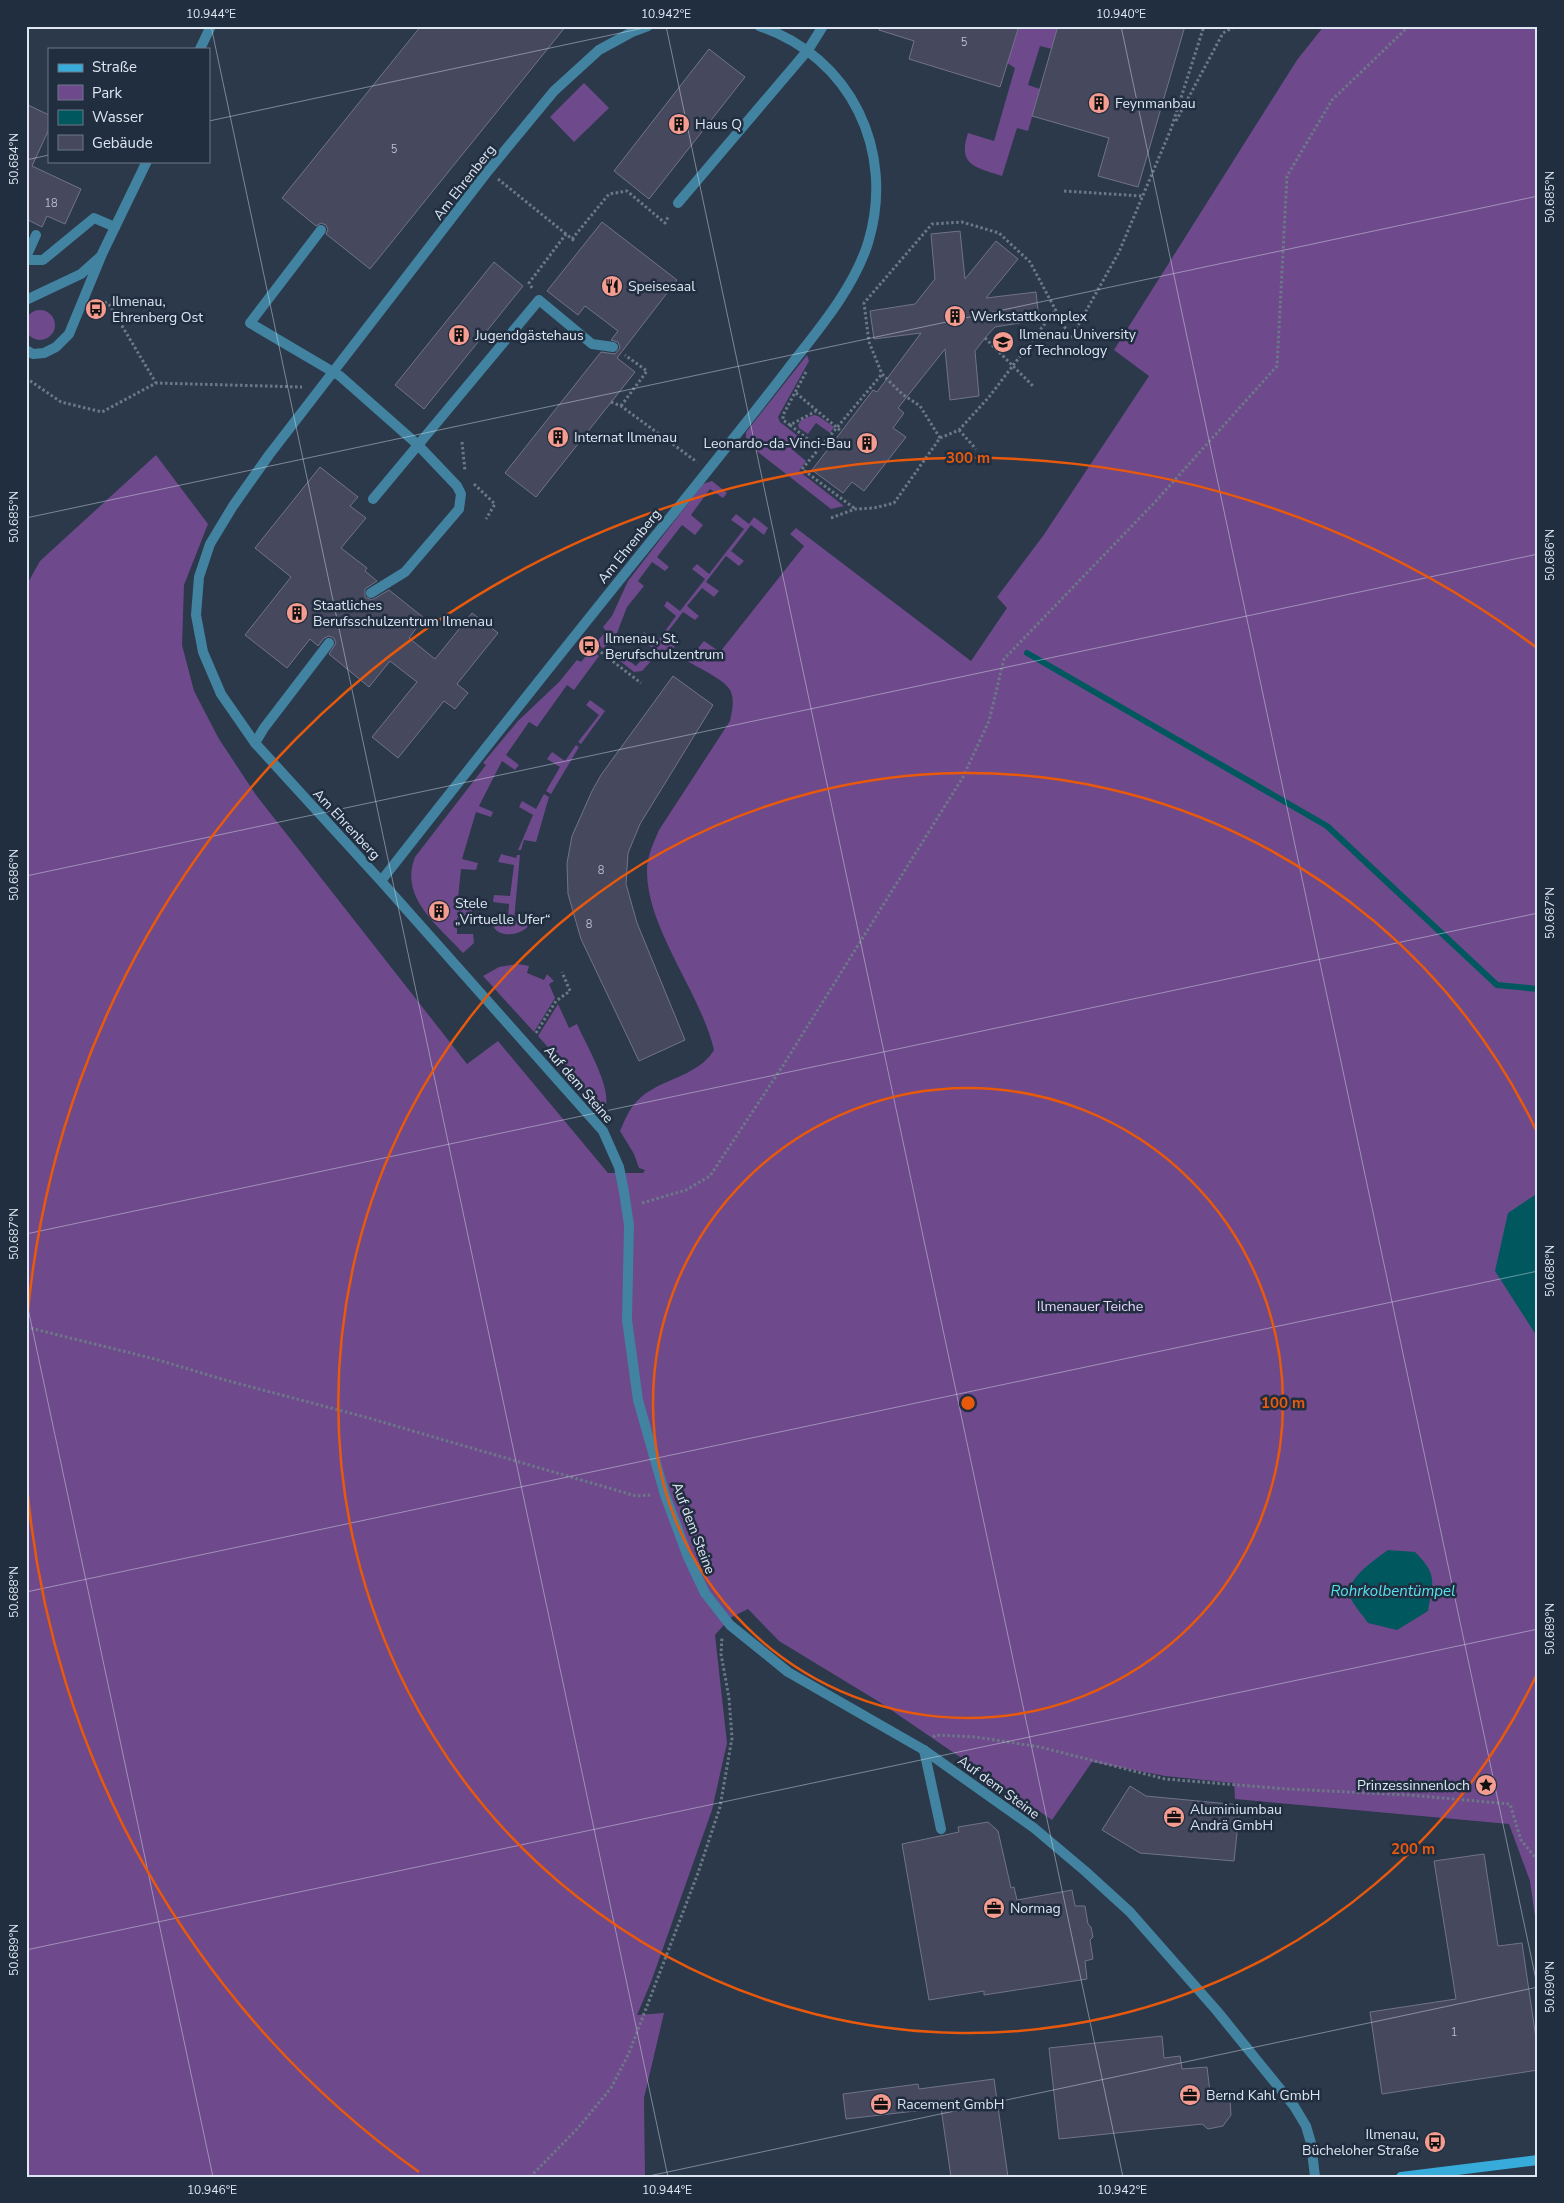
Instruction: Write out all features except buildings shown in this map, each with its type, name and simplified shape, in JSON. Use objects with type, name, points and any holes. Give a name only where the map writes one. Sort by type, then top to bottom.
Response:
[{"type":"main road","points":[[1401,2177],[1462,2173],[1538,2160]]},
{"type":"street","points":[[200,48],[211,26]]},
{"type":"street","name":"Am Ehrenberg","points":[[648,26],[632,32],[600,50],[554,91],[488,171],[269,455],[232,506],[210,544],[199,577],[196,616],[203,652],[221,694],[256,742],[381,880],[808,343],[843,294],[857,270],[868,242],[875,208],[876,180],[873,151],[864,120],[850,94],[832,72],[808,50],[777,32],[759,26]]},
{"type":"street","points":[[678,202],[808,50],[823,26]]},
{"type":"street","points":[[26,350],[32,354],[44,353],[69,334],[102,254],[147,162]]},
{"type":"street","points":[[36,236],[26,258],[43,260],[94,218],[116,227]]},
{"type":"street","points":[[321,230],[250,323],[334,373],[417,444],[457,486],[461,494],[459,509],[405,572],[371,593]]},
{"type":"street","points":[[26,300],[81,274],[102,254]]},
{"type":"street","points":[[373,499],[539,300],[592,344],[613,347]]},
{"type":"street","points":[[256,742],[264,728],[329,643]]},
{"type":"street","name":"Auf dem Steine","points":[[381,880],[603,1131],[613,1150],[623,1183],[629,1225],[626,1320],[638,1400],[665,1495],[688,1557],[705,1593],[730,1625],[788,1672],[924,1750],[1034,1828],[1085,1871],[1150,1934],[1217,2011],[1294,2106],[1306,2126],[1315,2177]]},
{"type":"street","points":[[924,1750],[941,1829]]},
{"type":"path","points":[[1171,129],[1204,26]]},
{"type":"path","points":[[940,438],[920,406],[902,394],[882,374],[869,342],[864,303],[932,224],[962,222],[999,233],[1030,262],[1070,339],[1119,252],[1171,129],[1223,33],[1236,26]]},
{"type":"path","points":[[642,1203],[686,1190],[710,1176],[779,1072],[963,777],[989,721],[1004,659],[1155,502],[1277,366],[1287,176],[1332,100],[1409,26]]},
{"type":"path","points":[[488,171],[576,242]]},
{"type":"path","points":[[572,239],[609,194],[627,192],[664,223],[678,202]]},
{"type":"path","points":[[1064,192],[1142,196]]},
{"type":"path","points":[[539,300],[529,283],[566,234]]},
{"type":"path","points":[[87,294],[110,304],[156,383]]},
{"type":"path","points":[[831,518],[855,509],[874,508],[894,503],[940,438],[959,430],[989,397],[1056,309]]},
{"type":"path","points":[[985,338],[1033,386]]},
{"type":"path","points":[[621,406],[647,372],[632,360]]},
{"type":"path","points":[[855,509],[802,469],[882,374]]},
{"type":"path","points":[[26,378],[61,402],[102,412],[156,383],[322,388]]},
{"type":"path","points":[[819,448],[783,420],[783,414],[796,393],[842,431]]},
{"type":"path","points":[[611,402],[621,406],[708,470]]},
{"type":"path","points":[[790,425],[816,411]]},
{"type":"path","points":[[959,430],[976,449]]},
{"type":"path","points":[[462,442],[465,475]]},
{"type":"path","points":[[471,481],[496,504],[486,520]]},
{"type":"path","points":[[594,647],[641,683]]},
{"type":"path","points":[[534,1036],[556,1001],[570,991],[562,972]]},
{"type":"path","points":[[26,1328],[155,1359],[636,1496],[665,1495]]},
{"type":"path","points":[[530,2177],[578,2128],[612,2088],[629,2053],[698,1873],[720,1807],[732,1738],[729,1698],[721,1654],[721,1638],[730,1625]]},
{"type":"path","points":[[928,1739],[936,1735],[976,1737],[1040,1747],[1165,1779],[1287,1789],[1409,1795],[1510,1804],[1521,1840],[1538,1861]]},
{"type":"green space","points":[[1019,26],[1058,26],[1052,49],[1040,46],[1028,85],[1040,89],[1028,131],[1017,128],[1002,176],[971,164],[967,159],[965,144],[968,133],[994,141],[1015,68],[1007,63]]},
{"type":"green space","name":"Ilmenauer Teiche","points":[[1324,26],[1538,26],[1538,1938],[1530,1881],[1509,1824],[1235,1799],[1234,1783],[1165,1776],[1092,1762],[1052,1820],[881,1703],[779,1641],[748,1609],[730,1618],[715,1635],[727,1743],[712,1810],[651,1982],[637,2015],[664,2013],[644,2098],[645,2177],[26,2177],[26,586],[40,561],[156,455],[208,524],[184,585],[182,645],[194,691],[219,739],[256,795],[467,1064],[498,1041],[608,1173],[643,1173],[645,1170],[639,1168],[634,1154],[620,1131],[629,1111],[646,1093],[698,1067],[714,1050],[698,1006],[655,915],[649,892],[647,870],[649,854],[659,830],[730,721],[732,713],[732,698],[727,686],[687,661],[704,641],[720,652],[804,546],[790,534],[796,528],[971,661],[1007,608],[997,597],[1043,536],[1149,376],[1114,350],[1297,60]]},
{"type":"green space","points":[[584,83],[609,108],[574,142],[550,117]]},
{"type":"green space","points":[[40,310],[51,314],[55,325],[51,336],[40,340],[29,336],[25,325],[29,314]]},
{"type":"green space","points":[[807,355],[809,361],[778,417],[780,422],[803,440],[794,451],[806,461],[799,471],[844,506],[831,509],[749,445],[746,440],[746,432]]},
{"type":"green space","points":[[814,415],[834,427],[830,433],[816,423],[808,434],[799,428],[798,425],[801,420]]},
{"type":"green space","points":[[712,481],[727,493],[723,498],[710,489],[691,515],[703,525],[695,535],[682,525],[657,557],[669,567],[665,571],[652,562],[638,581],[644,586],[627,607],[617,633],[604,649],[596,643],[606,631],[603,627],[612,616],[628,581],[703,484]]},
{"type":"green space","points":[[736,514],[749,524],[754,517],[768,528],[764,535],[751,525],[731,551],[744,561],[739,566],[726,556],[706,582],[719,591],[714,597],[702,588],[687,606],[699,616],[695,620],[683,612],[663,638],[675,647],[652,660],[642,671],[634,672],[620,661],[624,657],[636,666],[652,648],[640,638],[644,632],[657,642],[676,616],[664,606],[667,601],[680,611],[705,579],[692,569],[697,564],[709,574],[744,529],[731,520]]},
{"type":"green space","points":[[591,650],[599,656],[574,690],[567,685],[537,727],[529,722],[506,755],[519,765],[515,770],[502,761],[479,806],[493,812],[491,817],[476,812],[462,859],[478,863],[476,870],[461,869],[457,908],[472,910],[471,918],[457,918],[457,934],[473,934],[474,943],[463,953],[433,921],[417,898],[412,885],[411,872],[415,857],[486,765],[483,763],[518,721],[559,682],[577,660],[581,662]]},
{"type":"green space","points":[[590,700],[605,711],[581,744],[578,742],[599,715],[586,705]]},
{"type":"green space","points":[[576,745],[579,747],[551,794],[546,791],[560,767],[547,759],[552,752],[565,761]]},
{"type":"green space","points":[[544,794],[549,797],[536,842],[524,840],[521,850],[518,850],[533,815],[519,807],[522,801],[536,809]]},
{"type":"green space","points":[[501,854],[516,858],[517,855],[520,855],[514,920],[531,921],[528,927],[516,933],[502,933],[493,926],[492,919],[508,919],[509,904],[493,902],[494,895],[510,896],[514,865],[498,862]]},
{"type":"green space","points":[[518,964],[529,966],[527,973],[544,980],[547,974],[554,981],[549,984],[555,998],[534,1032],[483,976],[499,967]]},
{"type":"green space","points":[[558,1004],[569,1028],[577,1024],[597,1066],[605,1090],[606,1100],[605,1108],[603,1109],[538,1036]]},
{"type":"water","points":[[1538,1193],[1538,1338],[1495,1271],[1508,1213]]},
{"type":"water","name":"Rohrkolbentümpel","points":[[1388,1550],[1415,1552],[1431,1573],[1432,1579],[1428,1611],[1397,1630],[1368,1623],[1350,1597],[1349,1591],[1351,1584],[1362,1570]]},
{"type":"waterway","points":[[1027,653],[1327,826],[1497,985],[1538,989]]},
{"type":"place","name":"Feynmanbau","points":[[1099,103]]},
{"type":"place","name":"Haus Q","points":[[679,124]]},
{"type":"place","name":"Speisesaal","points":[[612,286]]},
{"type":"place","name":"Ilmenau, Ehrenberg Ost","points":[[96,309]]},
{"type":"place","name":"Werkstattkomplex","points":[[955,316]]},
{"type":"place","name":"Jugendgästehaus","points":[[459,335]]},
{"type":"place","name":"Ilmenau University of Technology","points":[[1003,342]]},
{"type":"place","name":"Internat Ilmenau","points":[[558,437]]},
{"type":"place","name":"Leonardo-da-Vinci-Bau","points":[[867,443]]},
{"type":"place","name":"Staatliches Berufsschulzentrum Ilmenau","points":[[297,613]]},
{"type":"place","name":"Ilmenau, St. Berufschulzentrum","points":[[589,646]]},
{"type":"place","name":"Stele „Virtuelle Ufer“","points":[[439,911]]},
{"type":"place","name":"Prinzessinnenloch","points":[[1486,1785]]},
{"type":"place","name":"Aluminiumbau Andrä GmbH","points":[[1174,1817]]},
{"type":"place","name":"Normag","points":[[994,1908]]},
{"type":"place","name":"Bernd Kahl GmbH","points":[[1190,2095]]},
{"type":"place","name":"Racement GmbH","points":[[881,2104]]},
{"type":"place","name":"Ilmenau, Bücheloher Straße","points":[[1435,2142]]}]
